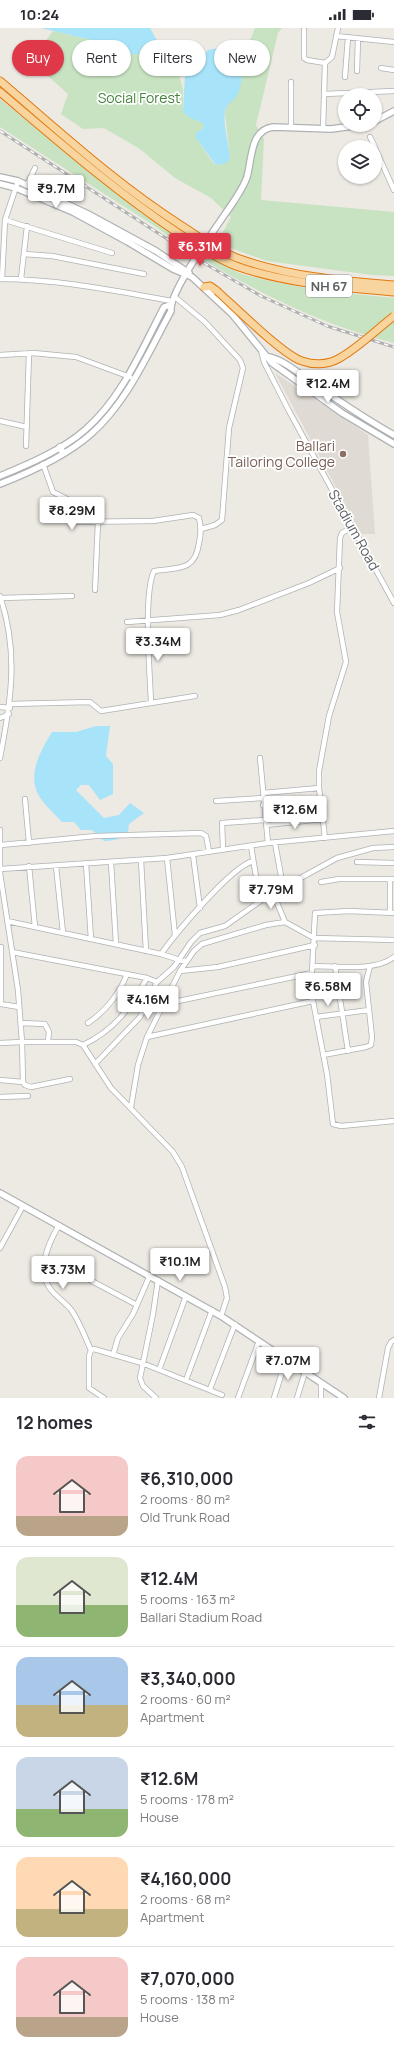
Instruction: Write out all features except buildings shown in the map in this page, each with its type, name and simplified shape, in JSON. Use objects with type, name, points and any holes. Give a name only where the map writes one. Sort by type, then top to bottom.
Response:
[{"type":"highway","points":[[0,81],[128,189],[204,246],[269,269],[309,276],[394,285]]},
{"type":"highway","name":"NH 67","points":[[0,92],[127,197],[235,266],[266,275],[320,286],[394,292]]},
{"type":"highway","points":[[204,287],[210,286],[217,291],[287,352],[302,361],[314,364],[323,364],[337,360],[394,316]]},
{"type":"street","points":[[323,129],[325,63],[332,57],[338,28]]},
{"type":"street","points":[[304,30],[304,58],[307,60],[325,63]]},
{"type":"street","points":[[336,36],[394,42]]},
{"type":"street","points":[[345,77],[348,37]]},
{"type":"street","points":[[357,71],[358,38]]},
{"type":"street","points":[[381,68],[394,70]]},
{"type":"street","points":[[291,82],[291,127]]},
{"type":"street","points":[[324,94],[394,91]]},
{"type":"street","points":[[382,117],[394,111]]},
{"type":"street","points":[[0,476],[61,450],[91,434],[100,425],[135,379],[171,311],[172,301],[184,273],[243,188],[252,149],[260,132],[265,128],[338,128]]},
{"type":"street","points":[[382,163],[394,190]]},
{"type":"street","points":[[27,185],[35,168]]},
{"type":"street","points":[[0,177],[18,181],[108,224],[184,273]]},
{"type":"street","points":[[18,181],[5,220],[1,279],[21,279],[69,284],[172,301],[205,322],[242,364],[243,373],[229,428],[222,520],[215,525],[201,529]]},
{"type":"street","points":[[0,184],[16,188],[73,212],[192,277],[232,314],[272,363],[363,427],[394,444]]},
{"type":"street","points":[[5,220],[112,253]]},
{"type":"street","points":[[21,279],[27,226]]},
{"type":"street","points":[[24,254],[52,256],[144,274]]},
{"type":"street","points":[[0,484],[43,464],[85,430],[99,416],[127,376],[164,307],[172,301]]},
{"type":"street","name":"Stadium Road","points":[[260,349],[264,362],[350,528],[394,603]]},
{"type":"street","points":[[0,355],[29,353],[76,357],[135,379]]},
{"type":"street","points":[[26,446],[29,353]]},
{"type":"street","points":[[269,358],[275,359],[288,366],[368,420],[394,435]]},
{"type":"street","points":[[363,427],[368,420]]},
{"type":"street","points":[[0,421],[27,427]]},
{"type":"street","points":[[43,464],[53,492],[69,500],[72,522],[153,521],[193,515],[199,518],[201,529],[197,558],[186,566],[154,571],[151,578],[149,620],[151,703]]},
{"type":"street","points":[[95,590],[98,522]]},
{"type":"street","points":[[326,838],[320,801],[319,771],[324,733],[346,662],[337,612],[340,544],[342,533],[350,528]]},
{"type":"street","points":[[127,622],[220,615],[240,610],[309,583],[340,568]]},
{"type":"street","points":[[0,758],[10,706],[12,686],[10,642],[0,597],[72,596]]},
{"type":"street","points":[[0,707],[90,702],[101,711],[195,696]]},
{"type":"street","points":[[0,718],[8,714]]},
{"type":"street","points":[[260,758],[263,806],[268,843]]},
{"type":"street","points":[[216,801],[319,788]]},
{"type":"street","points":[[25,799],[29,842]]},
{"type":"street","points":[[263,806],[320,801]]},
{"type":"street","points":[[223,849],[222,823],[265,823],[323,819]]},
{"type":"street","points":[[0,830],[2,904],[7,921],[12,950],[21,1023],[23,1082]]},
{"type":"street","points":[[0,869],[168,858],[268,843],[394,831]]},
{"type":"street","points":[[1,845],[96,836],[201,832],[206,836],[209,852]]},
{"type":"street","points":[[275,843],[283,887]]},
{"type":"street","points":[[251,846],[260,901]]},
{"type":"street","points":[[95,1064],[140,1017],[157,982],[174,967],[177,959],[200,933],[225,926],[273,893],[337,858],[373,848],[394,847]]},
{"type":"street","points":[[193,855],[200,908]]},
{"type":"street","points":[[168,858],[175,935]]},
{"type":"street","points":[[141,860],[146,951]]},
{"type":"street","points":[[161,954],[175,935],[239,868],[253,861]]},
{"type":"street","points":[[111,862],[116,944]]},
{"type":"street","points":[[357,862],[394,863]]},
{"type":"street","points":[[86,864],[91,939]]},
{"type":"street","points":[[29,866],[35,927]]},
{"type":"street","points":[[56,866],[63,933]]},
{"type":"street","points":[[321,882],[339,879],[392,879],[392,913],[349,911],[318,912],[314,915],[312,974],[313,1001],[333,1124],[341,1126],[394,1121]]},
{"type":"street","points":[[273,893],[285,922]]},
{"type":"street","points":[[7,921],[161,954],[186,962]]},
{"type":"street","points":[[131,1107],[138,1065],[147,1036],[180,971],[194,951],[202,944],[266,925],[285,922],[293,925],[314,938],[394,940]]},
{"type":"street","points":[[180,971],[218,967],[314,945]]},
{"type":"street","points":[[19,1007],[1,1004],[1,947],[147,978],[157,982]]},
{"type":"street","points":[[313,966],[370,966],[382,963],[394,957]]},
{"type":"street","points":[[335,966],[348,1051]]},
{"type":"street","points":[[323,1056],[348,1051],[371,1044],[372,1037],[366,982],[370,966]]},
{"type":"street","points":[[88,1023],[97,1017],[120,990],[127,974]]},
{"type":"street","points":[[164,1004],[312,974]]},
{"type":"street","points":[[83,1045],[101,1035],[128,1010],[147,978]]},
{"type":"street","points":[[147,1036],[313,1001]]},
{"type":"street","points":[[316,1017],[369,1010]]},
{"type":"street","points":[[21,1023],[45,1024],[49,1032],[48,1041]]},
{"type":"street","points":[[0,1043],[48,1041],[76,1042],[83,1045],[111,1088],[173,1152],[182,1167],[225,1287],[227,1298],[221,1316]]},
{"type":"street","points":[[0,1080],[23,1082],[27,1086],[31,1087],[70,1079]]},
{"type":"street","points":[[0,1097],[28,1096]]},
{"type":"street","points":[[0,1194],[212,1310],[344,1398]]},
{"type":"street","points":[[0,1248],[23,1206]]},
{"type":"street","points":[[59,1226],[50,1240],[45,1254],[48,1284],[52,1291],[71,1310],[91,1350],[89,1356],[89,1388],[104,1398]]},
{"type":"street","points":[[73,1271],[137,1305]]},
{"type":"street","points":[[113,1355],[118,1338],[137,1305],[150,1276]]},
{"type":"street","points":[[154,1397],[140,1383],[142,1363],[154,1314],[158,1280]]},
{"type":"street","points":[[159,1370],[186,1296]]},
{"type":"street","points":[[186,1380],[212,1310]]},
{"type":"street","points":[[210,1389],[235,1324]]},
{"type":"street","points":[[238,1398],[259,1340]]},
{"type":"street","points":[[380,1398],[388,1348],[394,1340]]},
{"type":"street","points":[[91,1350],[99,1350],[142,1363],[222,1395]]},
{"type":"street","points":[[274,1398],[286,1359]]},
{"type":"street","points":[[297,1398],[305,1372]]},
{"type":"street","points":[[321,1382],[321,1398]]},
{"type":"shaded area","name":"Ballari Tailoring College","points":[[275,373],[368,435],[375,534],[361,534]]},
{"type":"green space","name":"Social Forest","points":[[255,28],[282,28],[278,33],[270,66],[270,40],[250,40]]},
{"type":"green space","name":"Social Forest","points":[[53,31],[91,40],[72,40],[72,76],[131,76],[131,54],[139,54],[139,76],[179,76],[183,90],[183,112],[190,118],[204,123],[204,128],[196,133],[196,138],[214,164],[219,165],[230,158],[225,113],[227,104],[235,98],[242,76],[268,76],[256,125],[264,139],[261,200],[394,212],[394,276],[372,275],[267,261],[217,243],[231,217],[211,198],[175,178],[140,149],[104,128],[83,129],[61,114],[68,94],[48,76],[64,76],[64,40],[46,40]]},
{"type":"green space","points":[[0,99],[141,213],[198,249],[195,255],[153,225],[0,127]]},
{"type":"green space","points":[[202,256],[217,261],[242,274],[279,283],[336,292],[394,298],[394,343],[368,336],[295,308],[248,285],[202,259]]},
{"type":"water","points":[[41,28],[150,28],[157,40],[139,40],[139,54],[131,54],[131,40],[92,40]]},
{"type":"water","points":[[214,49],[214,76],[242,76],[238,94],[228,105],[225,112],[225,128],[230,158],[228,162],[219,165],[215,164],[196,138],[196,133],[204,128],[203,123],[190,118],[183,112],[185,76],[206,76],[206,52]]},
{"type":"water","points":[[96,726],[110,726],[106,756],[113,764],[113,794],[100,800],[89,785],[81,785],[76,790],[104,818],[119,815],[130,803],[144,813],[129,824],[128,832],[120,838],[111,841],[104,841],[92,830],[81,830],[74,822],[62,822],[43,801],[35,786],[34,778],[37,762],[52,732],[76,732]]},
{"type":"railway","points":[[0,131],[209,266],[261,296],[327,326],[394,347]]},
{"type":"place","name":"Ballari Tailoring College","points":[[343,454]]}]
